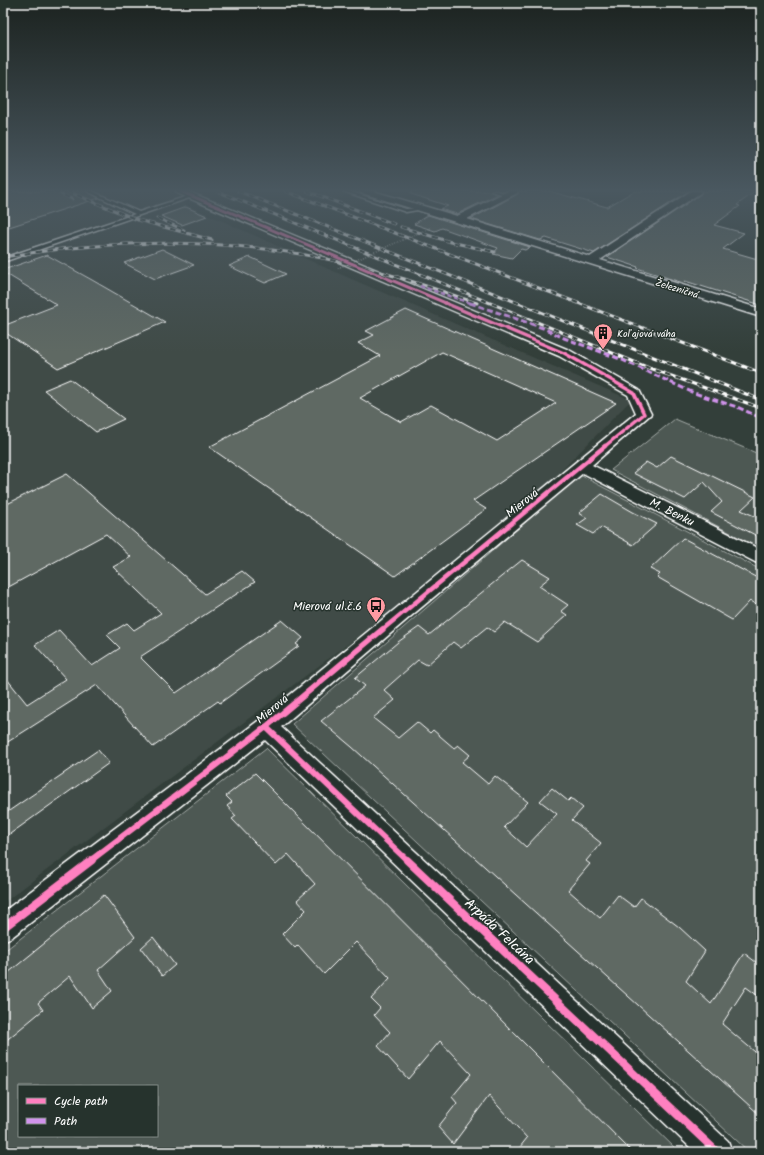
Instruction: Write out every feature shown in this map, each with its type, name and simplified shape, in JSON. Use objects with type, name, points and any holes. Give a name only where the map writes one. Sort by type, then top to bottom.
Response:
[{"type":"street","name":"Mierová","points":[[3,928],[266,727],[404,611],[644,414],[634,393],[564,354],[308,245]]},
{"type":"street","name":"Železničná","points":[[538,245],[761,313]]},
{"type":"street","points":[[591,261],[615,245]]},
{"type":"street","name":"M. Benku","points":[[582,466],[761,558]]},
{"type":"street","name":"Arpáda Felcána","points":[[266,727],[717,1152]]},
{"type":"lane","points":[[3,260],[48,245]]},
{"type":"path","points":[[338,268],[391,245]]},
{"type":"shaded area","points":[[3,245],[275,245],[631,400],[547,485],[376,623],[3,903]]},
{"type":"shaded area","points":[[675,419],[761,455],[761,549],[611,470]]},
{"type":"shaded area","points":[[580,475],[761,570],[761,1152],[749,1152],[292,724]]},
{"type":"shaded area","points":[[266,748],[679,1152],[3,1152],[3,952]]},
{"type":"building","points":[[489,245],[523,245],[530,247],[525,250],[521,249],[512,258],[493,254],[498,248]]},
{"type":"building","points":[[568,245],[606,245],[594,253]]},
{"type":"building","points":[[625,245],[728,245],[723,249],[761,260],[761,305],[685,281],[683,283],[607,257]]},
{"type":"building","points":[[162,249],[194,265],[155,279],[124,263]]},
{"type":"building","points":[[47,255],[165,322],[58,368],[3,331],[3,326],[57,305],[3,272],[3,270]]},
{"type":"building","points":[[250,257],[286,274],[265,283],[229,266]]},
{"type":"building","points":[[406,310],[616,403],[473,501],[486,509],[395,576],[209,447],[380,356],[358,343],[374,335],[366,331]],"holes":[[[442,352],[556,403],[497,441],[431,405],[401,422],[360,398]]]},
{"type":"building","points":[[70,379],[124,419],[96,432],[44,390]]},
{"type":"building","points":[[671,456],[755,497],[741,510],[761,519],[761,538],[711,512],[722,502],[704,482],[685,499],[633,473],[646,462],[657,468]]},
{"type":"building","points":[[67,474],[205,594],[242,571],[255,582],[140,657],[176,693],[282,620],[303,638],[296,644],[299,646],[220,703],[218,701],[153,747],[97,685],[3,745],[3,674],[27,704],[66,679],[35,645],[59,630],[92,666],[120,648],[107,635],[127,623],[134,630],[161,613],[113,567],[131,557],[106,534],[3,590],[3,506]]},
{"type":"building","points":[[602,494],[657,524],[633,545],[601,527],[593,534],[577,525],[587,518],[579,513]]},
{"type":"building","points":[[683,538],[761,580],[761,608],[750,601],[732,620],[657,577],[660,574],[650,569]]},
{"type":"building","points":[[522,560],[550,577],[539,586],[568,605],[561,611],[567,615],[537,642],[505,622],[494,632],[487,627],[461,648],[453,642],[427,665],[418,660],[384,690],[395,700],[373,718],[398,738],[417,722],[430,733],[433,730],[454,748],[458,745],[470,755],[462,762],[488,784],[495,776],[528,802],[504,827],[526,847],[557,814],[540,801],[552,788],[568,801],[571,798],[583,808],[572,820],[601,843],[586,861],[590,864],[568,890],[600,918],[618,895],[634,907],[641,898],[679,927],[705,951],[686,981],[711,1004],[744,953],[761,966],[761,998],[746,987],[722,1024],[761,1057],[761,1116],[352,747],[321,721],[365,686],[355,678],[398,642],[419,627],[429,635]]},
{"type":"building","points":[[98,750],[109,763],[3,839],[3,815]]},
{"type":"building","points":[[255,773],[632,1152],[516,1152],[527,1138],[489,1096],[453,1144],[438,1127],[457,1103],[452,1097],[471,1074],[440,1041],[408,1079],[378,1046],[390,1032],[374,1015],[380,1008],[371,999],[390,978],[356,942],[324,974],[298,945],[295,948],[282,934],[306,910],[297,900],[315,884],[288,854],[276,865],[232,819],[236,816],[227,806],[232,802],[226,796]]},
{"type":"building","points":[[104,895],[135,937],[98,970],[112,991],[92,1008],[70,976],[38,1003],[43,1010],[3,1043],[3,977]]},
{"type":"building","points":[[153,937],[175,965],[162,976],[141,948]]},
{"type":"railway","points":[[3,257],[45,251],[116,245]]},
{"type":"railway","points":[[213,245],[257,248],[341,262],[409,281],[477,303]]},
{"type":"railway","points":[[349,245],[649,368],[761,408]]},
{"type":"railway","points":[[373,245],[761,400]]},
{"type":"railway","points":[[426,245],[761,373]]},
{"type":"railway","points":[[464,245],[495,252]]},
{"type":"marked path","points":[[420,286],[543,328],[564,338],[620,359],[694,393],[737,407],[761,418]]},
{"type":"cycle path","points":[[3,928],[266,727],[404,611],[644,414],[634,393],[564,353],[308,245]]},
{"type":"cycle path","points":[[266,727],[717,1152]]},
{"type":"place","name":"Koľajová váha","points":[[603,350]]},
{"type":"place","name":"Mierová ul.č.6","points":[[376,623]]}]
